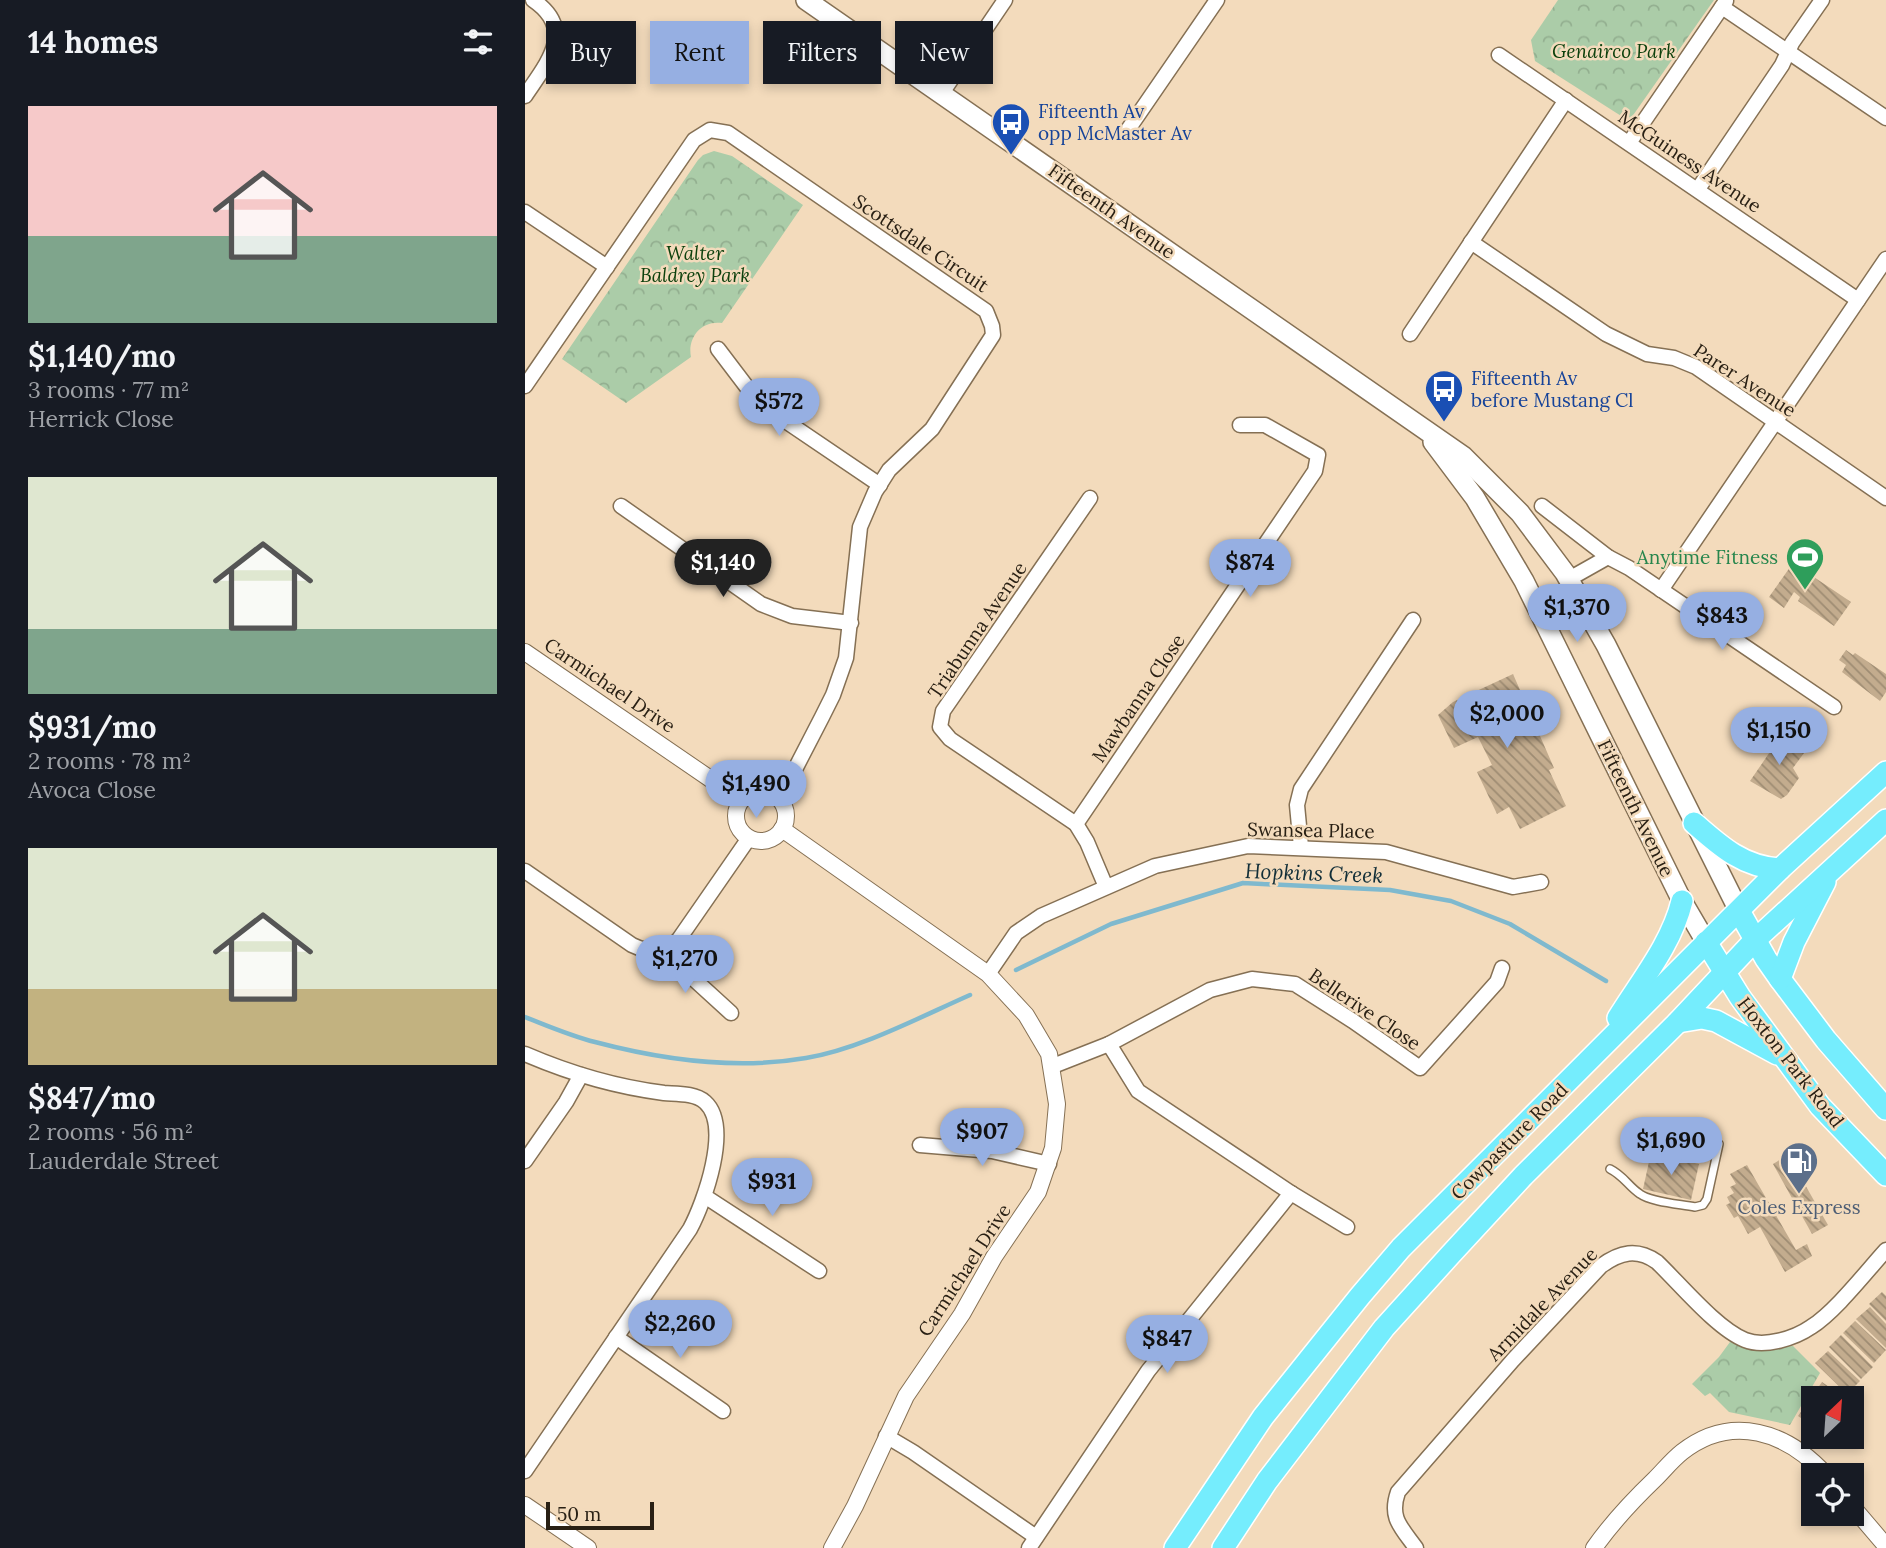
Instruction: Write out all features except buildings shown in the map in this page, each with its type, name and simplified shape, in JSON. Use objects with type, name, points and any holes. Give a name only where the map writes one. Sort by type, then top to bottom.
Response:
[{"type":"main road","name":"Fifteenth Avenue","points":[[806,0],[1463,456],[1520,513],[1569,579],[1606,645],[1739,911]]},
{"type":"main road","name":"Fifteenth Avenue","points":[[1417,422],[1475,498],[1524,581],[1682,901],[1706,942]]},
{"type":"main road","name":"Cowpasture Road","points":[[1175,1548],[1263,1417],[1401,1248],[1780,869],[1886,772]]},
{"type":"main road","name":"Cowpasture Road","points":[[1223,1548],[1267,1481],[1384,1328],[1523,1176],[1678,1022],[1724,971],[1886,820]]},
{"type":"main road","points":[[1694,823],[1724,850],[1748,863],[1763,868],[1780,869]]},
{"type":"main road","points":[[1780,979],[1794,942],[1832,868]]},
{"type":"main road","points":[[1597,1052],[1670,933],[1682,901]]},
{"type":"main road","points":[[1739,911],[1780,979],[1826,1040],[1886,1109]]},
{"type":"main road","name":"Hoxton Park Road","points":[[1706,942],[1820,1106],[1886,1175]]},
{"type":"main road","points":[[1678,1022],[1702,1018],[1716,1021],[1785,1059]]},
{"type":"street","points":[[525,96],[546,64],[556,44],[557,33],[551,17],[533,0]]},
{"type":"street","points":[[942,93],[1005,0]]},
{"type":"street","points":[[1127,131],[1217,0]]},
{"type":"street","points":[[1698,189],[1782,65],[1822,0]]},
{"type":"street","points":[[1629,143],[1724,3],[1788,52],[1886,117]]},
{"type":"street","name":"McGuiness Avenue","points":[[1499,55],[1858,300]]},
{"type":"street","points":[[1410,334],[1566,100]]},
{"type":"street","name":"Scottsdale Circuit","points":[[525,386],[694,140],[711,130],[728,133],[986,311],[993,335],[932,429],[889,470],[860,527],[846,658],[833,695],[790,779],[776,796]]},
{"type":"street","points":[[525,212],[607,267]]},
{"type":"street","name":"Parer Avenue","points":[[1471,242],[1606,334],[1647,354],[1674,358],[1696,367],[1886,498]]},
{"type":"street","points":[[1661,590],[1886,259]]},
{"type":"street","points":[[718,349],[759,403],[880,485]]},
{"type":"street","name":"Mawbanna Close","points":[[1076,824],[1315,471],[1318,455],[1265,425],[1240,425]]},
{"type":"street","name":"Triabunna Avenue","points":[[1090,498],[943,712],[940,727],[950,739],[1076,824],[1087,842],[1106,887]]},
{"type":"street","points":[[621,506],[761,604],[792,617],[851,623]]},
{"type":"street","points":[[1542,506],[1608,557],[1629,568],[1834,707]]},
{"type":"street","points":[[1569,579],[1608,557]]},
{"type":"street","points":[[1301,847],[1297,805],[1301,789],[1413,620]]},
{"type":"street","name":"Carmichael Drive","points":[[525,652],[741,800]]},
{"type":"street","points":[[762,791],[776,796],[785,810],[786,818],[782,829],[769,839],[749,838],[739,828],[736,820],[741,800],[762,791]]},
{"type":"street","name":"Carmichael Drive","points":[[782,829],[988,974],[1027,1015],[1049,1054],[1053,1066],[1057,1118],[1049,1164],[1031,1206],[994,1257],[962,1314],[915,1382],[832,1548]]},
{"type":"street","points":[[525,871],[632,944],[652,952],[668,950],[679,939],[749,838]]},
{"type":"street","name":"Swansea Place","points":[[988,974],[1016,933],[1041,916],[1155,866],[1248,846],[1387,852],[1513,887],[1541,882]]},
{"type":"street","points":[[668,950],[685,971],[731,1013]]},
{"type":"street","name":"Bellerive Close","points":[[1053,1066],[1109,1044],[1209,990],[1243,981],[1271,980],[1295,984],[1420,1068],[1497,982],[1502,968]]},
{"type":"street","points":[[1109,1044],[1138,1091],[1290,1193],[1347,1227]]},
{"type":"street","points":[[525,1054],[581,1074],[641,1090],[692,1096],[705,1102],[713,1117],[715,1135],[714,1161],[706,1197],[680,1245],[525,1471]]},
{"type":"street","points":[[525,1161],[566,1102],[581,1074]]},
{"type":"street","points":[[920,1145],[992,1151],[1049,1164]]},
{"type":"street","points":[[886,1436],[913,1452],[1033,1543],[1148,1371],[1290,1193]]},
{"type":"street","points":[[706,1197],[819,1271]]},
{"type":"street","name":"Armidale Avenue","points":[[1416,1548],[1394,1514],[1398,1492],[1513,1360],[1601,1266],[1615,1256],[1631,1252],[1645,1254],[1657,1262],[1722,1325],[1747,1341],[1764,1342],[1788,1339],[1812,1327],[1886,1250]]},
{"type":"street","points":[[616,1338],[723,1412]]},
{"type":"street","points":[[1594,1548],[1617,1515],[1682,1452],[1718,1434],[1737,1431],[1774,1436],[1797,1449],[1813,1463]]},
{"type":"street","points":[[525,1504],[582,1547]]},
{"type":"street","points":[[1864,1520],[1886,1546]]},
{"type":"lane","points":[[1610,1169],[1623,1175],[1630,1186],[1643,1197],[1695,1207],[1703,1205],[1707,1199],[1720,1144]]},
{"type":"green space","name":"Genairco Park","points":[[1558,0],[1714,0],[1629,121],[1535,61],[1531,40]]},
{"type":"green space","name":"Walter Baldrey Park","points":[[714,151],[732,156],[803,205],[722,323],[702,327],[691,343],[691,357],[626,403],[562,359],[698,160]]},
{"type":"green space","points":[[1730,1342],[1755,1349],[1793,1346],[1820,1373],[1812,1386],[1801,1386],[1801,1406],[1790,1425],[1729,1412],[1710,1393],[1705,1396],[1692,1384]]},
{"type":"waterway","name":"Hopkins Creek","points":[[1016,970],[1111,924],[1243,883],[1390,890],[1451,901],[1510,924],[1606,981]]},
{"type":"waterway","name":"Hopkins Creek","points":[[525,1017],[586,1040],[647,1054],[700,1061],[753,1063],[827,1054],[889,1031],[970,995]]},
{"type":"place","name":"Fifteenth Av opp McMaster Av","points":[[1011,156]]},
{"type":"place","name":"Fifteenth Av before Mustang Cl","points":[[1444,423]]},
{"type":"place","name":"Anytime Fitness","points":[[1805,591]]},
{"type":"place","name":"Coles Express","points":[[1799,1195]]}]
